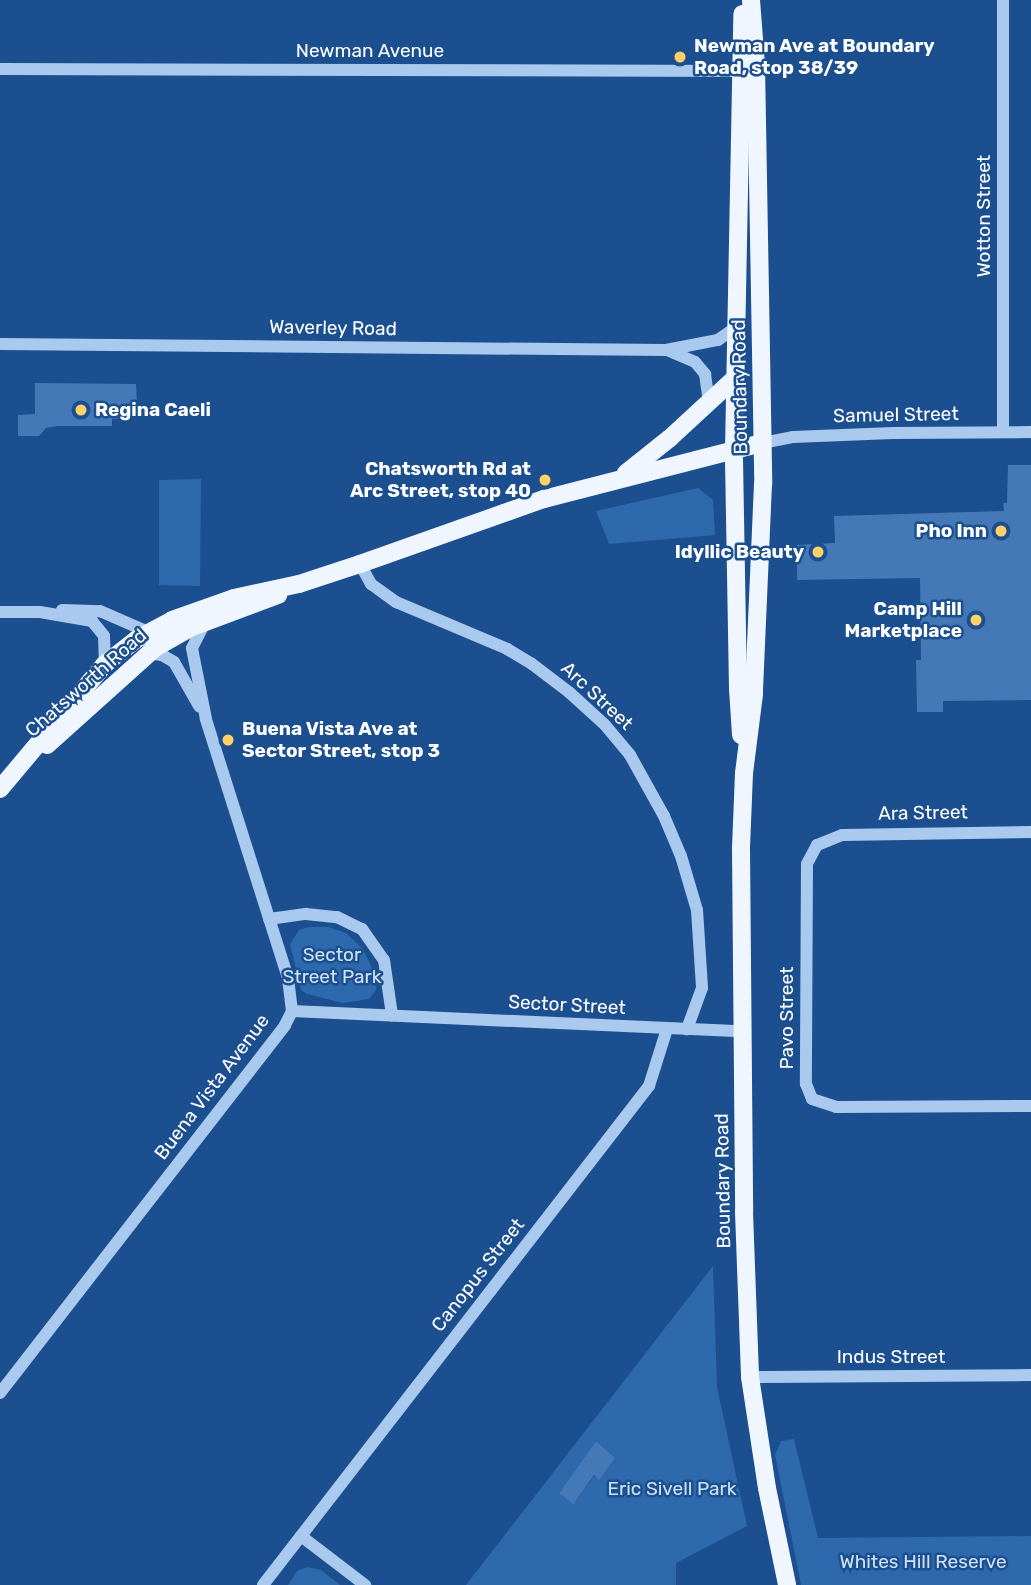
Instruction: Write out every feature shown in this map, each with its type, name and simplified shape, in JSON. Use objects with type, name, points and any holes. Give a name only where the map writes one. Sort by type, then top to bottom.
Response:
[{"type":"main road","name":"Boundary Road","points":[[743,0],[734,450],[738,688],[744,773],[741,1031],[750,1377],[767,1488],[787,1585]]},
{"type":"main road","name":"Boundary Road","points":[[744,773],[754,694],[758,628],[762,443],[756,65],[751,0]]},
{"type":"main road","name":"Chatsworth Road","points":[[620,477],[670,438],[734,379]]},
{"type":"main road","name":"Chatsworth Road","points":[[0,789],[105,664],[148,632],[188,613],[360,565],[544,499],[620,477],[762,443]]},
{"type":"main road","name":"Chatsworth Road","points":[[19,769],[88,710],[147,653],[179,634],[247,609],[299,584]]},
{"type":"street","name":"Wotton Street","points":[[1003,0],[1003,432]]},
{"type":"street","name":"Newman Avenue","points":[[0,69],[741,71]]},
{"type":"street","name":"Waverley Road","points":[[0,344],[666,350],[718,340],[735,328]]},
{"type":"street","name":"Waverley Road","points":[[666,350],[695,362],[701,368],[705,374],[709,402]]},
{"type":"street","name":"Samuel Street","points":[[762,443],[793,437],[1031,432]]},
{"type":"street","name":"Arc Street","points":[[360,565],[371,584],[388,597],[507,649],[532,663],[570,693],[630,755],[677,846],[697,909],[702,988],[687,1029]]},
{"type":"street","points":[[0,612],[40,612],[74,608],[95,610],[148,632]]},
{"type":"street","points":[[40,612],[83,618],[97,625],[106,644],[105,664]]},
{"type":"street","name":"Buena Vista Avenue","points":[[0,1393],[285,1025],[292,1011],[288,978],[206,719],[192,648],[194,638],[204,624]]},
{"type":"street","name":"Buena Vista Avenue","points":[[147,653],[162,655],[174,662],[206,719]]},
{"type":"street","name":"Ara Street","points":[[817,845],[842,835],[1031,832]]},
{"type":"street","name":"Pavo Street","points":[[817,845],[807,864],[806,1084],[812,1099],[836,1107],[1031,1105]]},
{"type":"street","points":[[269,919],[306,915],[337,917],[362,929],[384,960],[392,1015]]},
{"type":"street","name":"Sector Street","points":[[292,1011],[741,1031]]},
{"type":"street","name":"Canopus Street","points":[[263,1585],[649,1086],[667,1029]]},
{"type":"street","name":"Indus Street","points":[[750,1377],[1031,1375]]},
{"type":"street","points":[[301,1536],[365,1585]]},
{"type":"green space","points":[[201,479],[200,586],[159,585],[159,480]]},
{"type":"green space","points":[[698,488],[713,500],[715,535],[609,544],[596,511]]},
{"type":"green space","name":"Sector Street Park","points":[[328,927],[346,933],[363,949],[377,979],[376,990],[369,999],[343,1003],[301,990],[290,944],[299,930]]},
{"type":"green space","name":"Eric Sivell Park","points":[[713,1266],[717,1387],[747,1526],[676,1563],[676,1585],[466,1585]],"holes":[[[596,1441],[615,1458],[599,1479],[594,1476],[573,1505],[559,1493]]]},
{"type":"green space","name":"Whites Hill Reserve","points":[[794,1439],[818,1538],[1031,1536],[1031,1585],[801,1585],[775,1455],[781,1441]]},
{"type":"green space","points":[[307,1567],[321,1570],[340,1585],[288,1585],[297,1571]]},
{"type":"building","name":"Regina Caeli","points":[[35,383],[136,384],[137,404],[128,405],[128,418],[112,419],[112,426],[58,426],[46,428],[39,436],[18,436],[18,415],[35,414]]},
{"type":"building","name":"Camp Hill Marketplace","points":[[1008,465],[1031,465],[1031,700],[943,701],[943,712],[917,712],[916,660],[921,660],[920,578],[797,580],[797,545],[835,543],[834,516],[1004,511],[1003,503],[1007,503]]},
{"type":"building","points":[[596,1441],[615,1458],[599,1480],[594,1475],[573,1505],[559,1493]]},
{"type":"place","name":"Newman Ave at Boundary Road, stop 38/39","points":[[680,57]]},
{"type":"place","name":"Regina Caeli","points":[[81,410]]},
{"type":"place","name":"Chatsworth Rd at Arc Street, stop 40","points":[[545,480]]},
{"type":"place","name":"Pho Inn","points":[[1001,531]]},
{"type":"place","name":"Idyllic Beauty","points":[[818,552]]},
{"type":"place","name":"Camp Hill Marketplace","points":[[976,620]]},
{"type":"place","name":"Buena Vista Ave at Sector Street, stop 3","points":[[228,740]]}]
